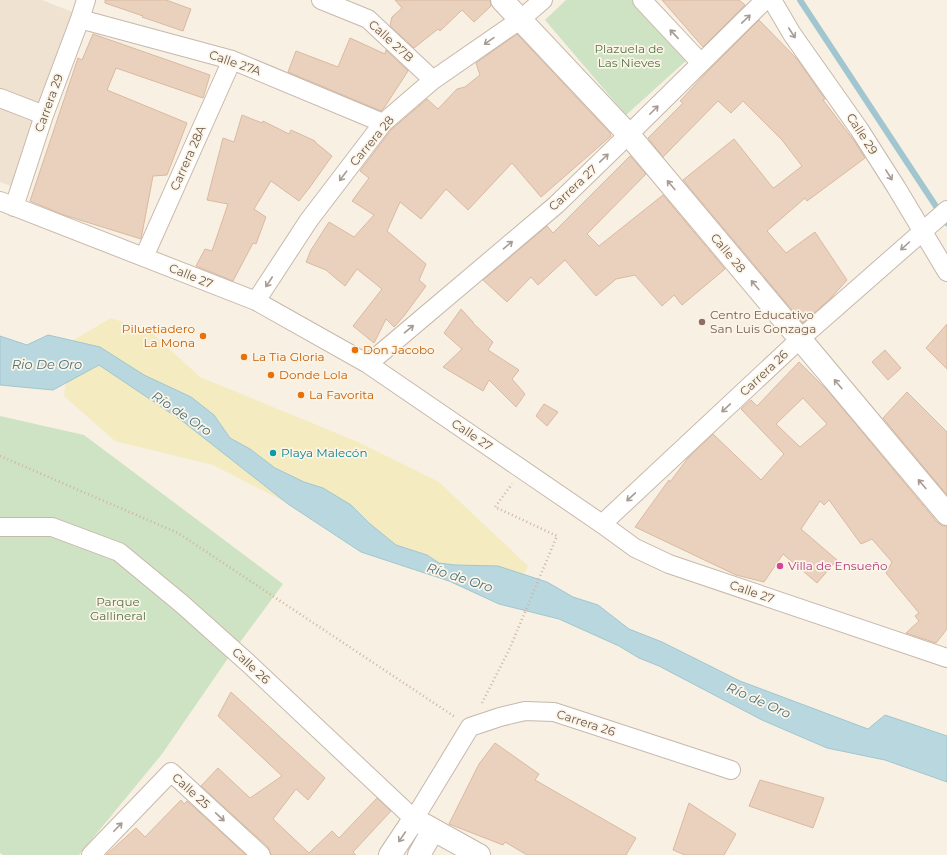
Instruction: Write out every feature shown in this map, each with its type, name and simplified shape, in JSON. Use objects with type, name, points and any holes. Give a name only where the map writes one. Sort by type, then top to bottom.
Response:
[{"type":"street","name":"Carrera 29","points":[[7,204],[44,115],[86,0]]},
{"type":"street","name":"Calle 27B","points":[[321,0],[368,19],[433,80]]},
{"type":"street","name":"Calle 28","points":[[502,0],[629,135],[947,514]]},
{"type":"street","name":"Carrera 28","points":[[256,301],[309,220],[383,123],[433,80],[521,19],[543,0]]},
{"type":"street","points":[[642,0],[701,63]]},
{"type":"street","name":"Carrera 27","points":[[368,364],[556,205],[765,0]]},
{"type":"street","name":"Calle 29","points":[[772,0],[792,34],[859,129],[934,220],[947,272]]},
{"type":"street","name":"Calle 27A","points":[[80,19],[232,60],[383,123]]},
{"type":"street","name":"Carrera 28A","points":[[144,257],[232,60]]},
{"type":"street","points":[[0,98],[44,115]]},
{"type":"street","name":"Calle 27","points":[[7,204],[256,301],[368,364],[523,469],[635,548],[669,564],[947,658]]},
{"type":"street","name":"Carrera 26","points":[[602,524],[800,339],[934,220]]},
{"type":"street","name":"Calle 26","points":[[0,527],[52,527],[119,552],[182,604],[248,663],[414,819],[479,855]]},
{"type":"street","name":"Carrera 26","points":[[470,727],[525,710],[554,712],[731,770]]},
{"type":"street","points":[[390,855],[414,819],[470,727]]},
{"type":"street","name":"Calle 25","points":[[91,855],[171,772],[261,855]]},
{"type":"street","points":[[419,855],[433,830]]},
{"type":"path","points":[[0,456],[178,533],[470,727],[509,650],[557,536],[495,507],[523,469]]},
{"type":"shaded area","points":[[0,0],[42,0],[75,13],[16,188],[0,182]]},
{"type":"green space","name":"Plazuela de Las Nieves","points":[[566,0],[634,0],[688,59],[626,115],[545,20]]},
{"type":"green space","name":"Parque Gallineral","points":[[0,416],[84,435],[283,584],[224,664],[162,754],[79,855],[3,855],[0,853]]},
{"type":"sand","name":"Playa Malecón","points":[[111,318],[151,332],[200,377],[358,442],[439,482],[528,566],[514,594],[353,537],[213,465],[115,441],[64,396],[72,341]]},
{"type":"water","name":"Rio De Oro","points":[[48,335],[100,347],[144,375],[191,397],[214,415],[230,438],[250,449],[275,468],[304,482],[323,488],[351,505],[369,523],[396,545],[427,555],[439,563],[498,566],[547,582],[573,597],[598,605],[629,629],[662,642],[740,681],[868,729],[885,715],[947,736],[947,782],[885,760],[827,748],[762,720],[659,666],[639,658],[619,646],[559,619],[499,604],[449,581],[361,552],[288,504],[181,420],[99,365],[53,390],[0,385],[0,336],[27,345]]},
{"type":"building","points":[[105,0],[166,0],[191,9],[183,31],[105,3]]},
{"type":"building","points":[[395,0],[490,0],[491,6],[474,22],[462,10],[440,31],[438,29],[414,48],[390,26],[392,17],[402,8]]},
{"type":"building","points":[[662,0],[739,0],[745,5],[703,47]]},
{"type":"building","points":[[759,20],[797,59],[825,99],[823,100],[855,142],[865,158],[807,201],[805,198],[767,231],[786,253],[815,232],[847,280],[831,298],[803,323],[683,180],[734,139],[773,188],[802,166],[782,140],[743,101],[731,113],[718,101],[663,157],[648,138],[683,103],[680,101],[706,73]]},
{"type":"building","points":[[93,34],[210,75],[203,98],[116,68],[107,90],[187,123],[167,175],[153,176],[141,239],[64,215],[30,201],[78,58],[82,60]]},
{"type":"building","points":[[517,34],[610,133],[611,136],[541,197],[512,163],[468,210],[446,189],[421,219],[400,202],[387,231],[426,264],[419,280],[426,286],[394,327],[386,319],[374,343],[353,326],[382,289],[357,269],[345,286],[326,270],[306,262],[311,250],[329,222],[354,237],[374,215],[352,201],[369,178],[360,171],[391,130],[427,99],[438,109],[457,89],[465,87],[480,75],[476,63]]},
{"type":"building","points":[[350,38],[385,54],[386,50],[408,71],[381,111],[288,72],[296,51],[338,67]]},
{"type":"building","points":[[242,115],[262,123],[263,121],[289,134],[291,130],[315,141],[332,156],[299,201],[271,181],[254,209],[266,217],[256,244],[253,243],[233,281],[196,266],[205,249],[212,251],[228,204],[207,200],[223,138],[234,142]]},
{"type":"building","points":[[630,156],[646,174],[587,234],[599,246],[663,195],[725,269],[682,305],[674,295],[662,306],[635,275],[616,279],[596,296],[565,260],[538,285],[531,277],[507,302],[483,280],[547,226],[553,233]]},
{"type":"building","points":[[461,309],[493,342],[488,350],[519,370],[512,379],[525,394],[516,407],[489,380],[483,391],[443,367],[462,349],[444,333]]},
{"type":"building","points":[[947,324],[947,369],[926,348]]},
{"type":"building","points":[[885,350],[901,368],[888,380],[872,362]]},
{"type":"building","points":[[799,362],[829,392],[937,522],[942,526],[947,526],[947,629],[936,643],[906,633],[919,621],[915,616],[919,613],[886,573],[892,562],[872,539],[861,544],[829,500],[824,505],[820,501],[801,529],[837,560],[817,583],[783,554],[764,582],[736,575],[635,527],[669,480],[670,482],[688,458],[713,434],[761,480],[784,454],[741,409],[751,400],[757,406]],"holes":[[[803,398],[827,424],[800,447],[776,424]]]},
{"type":"building","points":[[907,392],[947,432],[947,495],[883,418]]},
{"type":"building","points":[[544,404],[558,412],[547,426],[536,416]]},
{"type":"building","points":[[231,692],[325,778],[308,800],[296,789],[273,819],[309,853],[332,831],[339,838],[377,798],[391,811],[353,852],[356,855],[271,855],[268,847],[201,786],[218,768],[250,798],[282,776],[218,716]]},
{"type":"building","points":[[495,743],[539,774],[535,780],[636,838],[626,855],[527,855],[505,842],[503,845],[449,824],[479,764]]},
{"type":"building","points":[[760,780],[824,798],[813,828],[749,806]]},
{"type":"building","points":[[181,800],[184,804],[187,801],[246,855],[106,855],[136,828],[145,837]]},
{"type":"building","points":[[689,803],[736,834],[724,855],[685,855],[673,850]]},
{"type":"waterway","points":[[800,0],[947,223]]},
{"type":"place","name":"Centro Educativo San Luis Gonzaga","points":[[702,322]]},
{"type":"place","name":"Piluetiadero La Mona","points":[[203,336]]},
{"type":"place","name":"Don Jacobo","points":[[355,350]]},
{"type":"place","name":"La Tia Gloria","points":[[244,357]]},
{"type":"place","name":"Donde Lola","points":[[271,375]]},
{"type":"place","name":"La Favorita","points":[[301,395]]},
{"type":"place","name":"Playa Malecón","points":[[273,453]]},
{"type":"place","name":"Villa de Ensueño","points":[[780,566]]},
{"type":"water label","name":"Río de Oro","points":[[182,413]]},
{"type":"water label","name":"Río de Oro","points":[[460,577]]},
{"type":"water label","name":"Río de Oro","points":[[759,700]]}]
